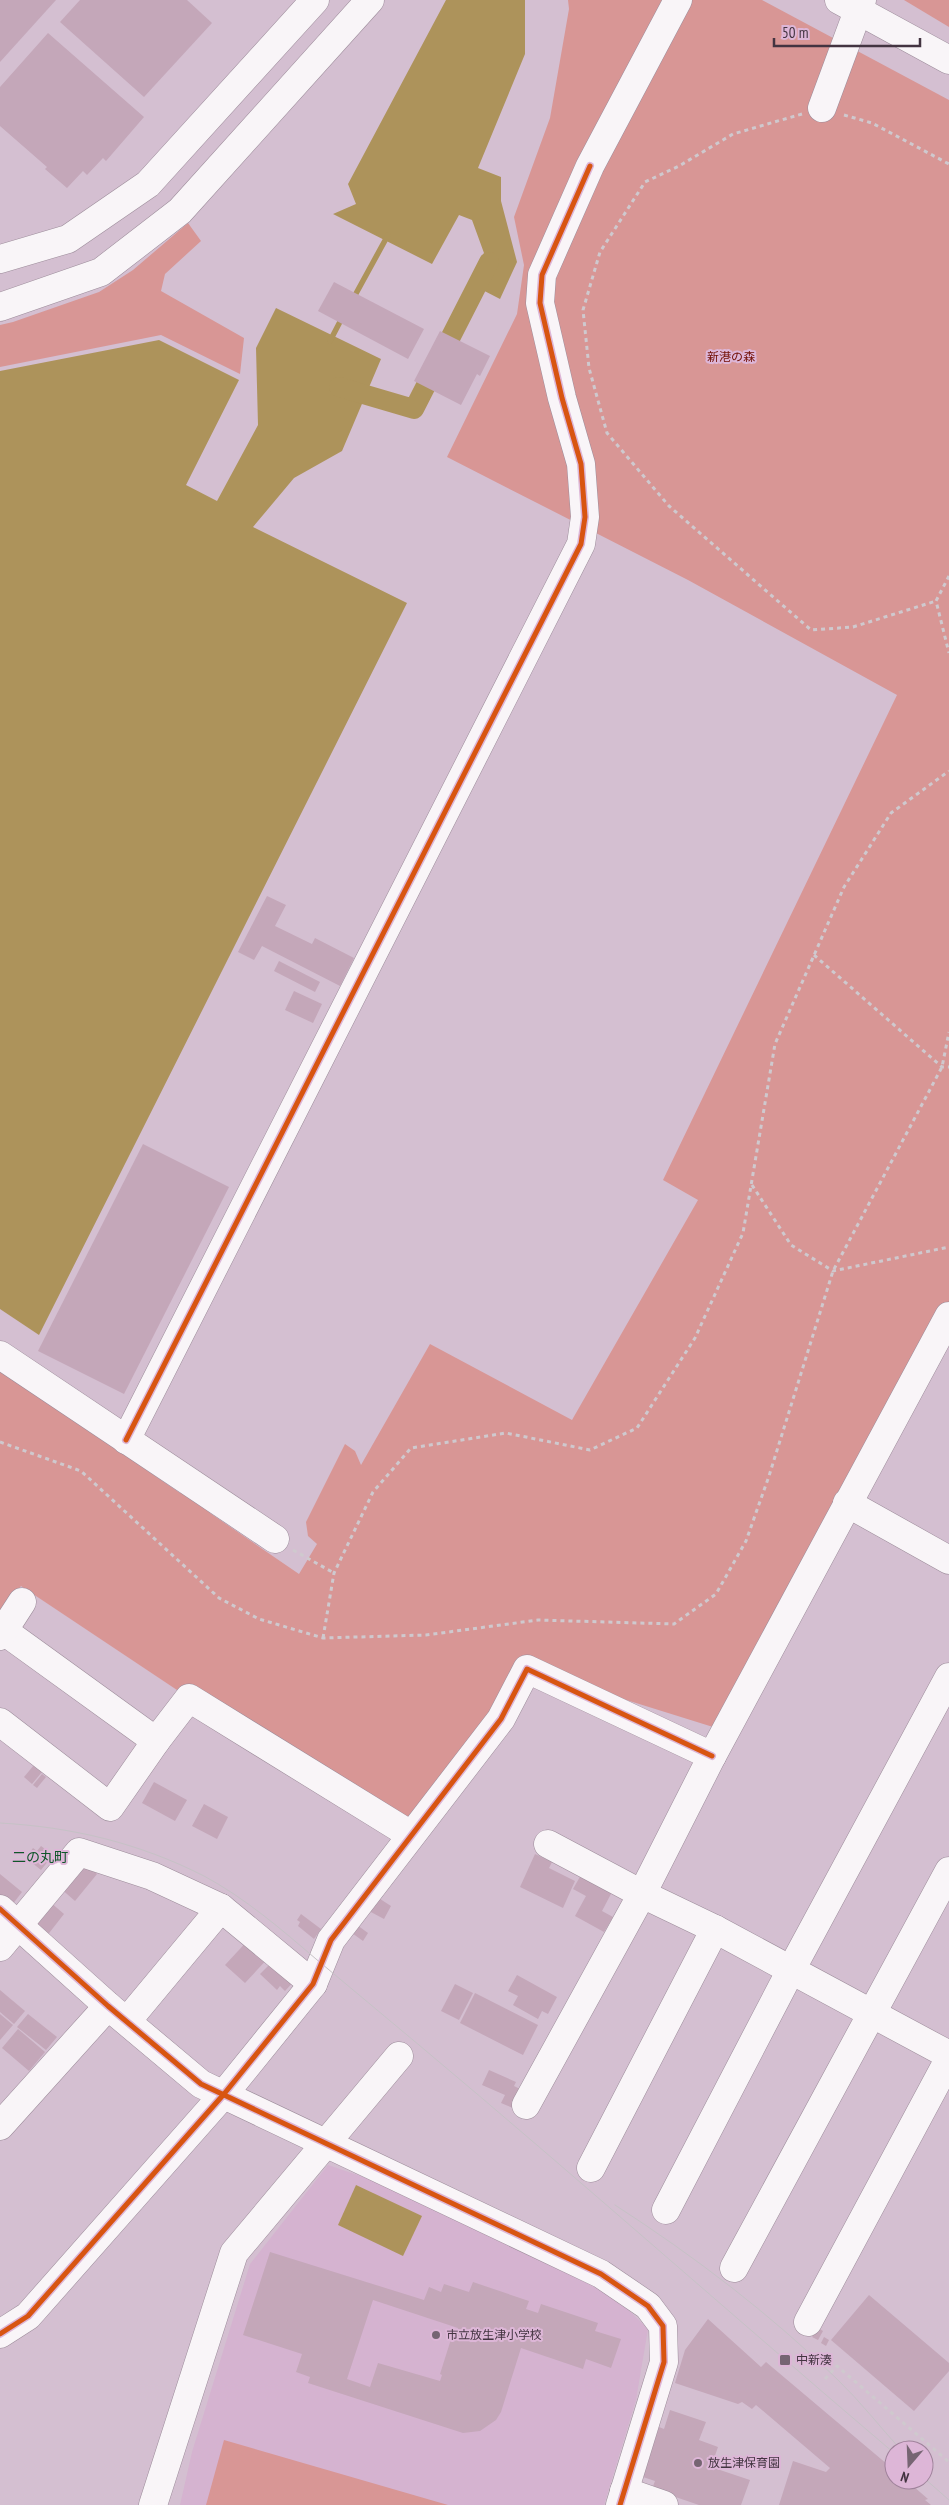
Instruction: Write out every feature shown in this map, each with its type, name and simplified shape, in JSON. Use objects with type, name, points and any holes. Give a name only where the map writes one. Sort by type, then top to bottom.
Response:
[{"type":"street","points":[[0,259],[68,239],[148,184],[315,0]]},
{"type":"street","points":[[0,307],[101,272],[180,212],[370,0]]},
{"type":"street","points":[[126,1440],[582,544],[585,518],[581,464],[562,398],[540,304],[542,275],[590,166],[678,0]]},
{"type":"street","points":[[822,108],[853,4],[949,60]]},
{"type":"street","points":[[526,2104],[642,1894],[712,1756],[949,1316]]},
{"type":"street","points":[[0,1356],[275,1539]]},
{"type":"street","points":[[847,1503],[949,1560]]},
{"type":"street","points":[[22,1602],[2,1633],[156,1741]]},
{"type":"street","points":[[0,2334],[28,2316],[224,2094],[313,1984],[331,1940],[502,1719],[527,1669],[712,1756]]},
{"type":"street","points":[[666,2210],[791,1970],[949,1677]]},
{"type":"street","points":[[0,1722],[110,1807],[189,1698],[411,1835]]},
{"type":"street","points":[[548,1844],[642,1894],[715,1929],[949,2057],[808,2322]]},
{"type":"street","points":[[0,1948],[9,1917],[79,1852],[152,1876],[221,1908],[313,1984]]},
{"type":"street","points":[[734,2268],[870,2013],[949,1871]]},
{"type":"street","points":[[0,2126],[118,2013],[221,1908]]},
{"type":"street","points":[[9,1917],[201,2084],[325,2141],[601,2274],[648,2306],[663,2326],[664,2362],[622,2498],[664,2505]]},
{"type":"street","points":[[591,2168],[715,1929]]},
{"type":"street","points":[[153,2505],[234,2252],[325,2141],[399,2056]]},
{"type":"path","points":[[936,601],[853,627],[811,630],[669,506],[607,433],[589,368],[583,310],[600,252],[646,182],[679,166],[733,134],[822,108],[872,123],[949,164]]},
{"type":"path","points":[[949,576],[936,601],[949,653]]},
{"type":"path","points":[[323,1638],[334,1573],[373,1492],[412,1448],[506,1433],[590,1450],[637,1428],[695,1338],[744,1233],[775,1044],[844,887],[891,813],[949,771]]},
{"type":"path","points":[[814,955],[942,1067],[949,1067]]},
{"type":"path","points":[[0,1442],[81,1471],[220,1598],[259,1619],[323,1638],[426,1635],[538,1620],[674,1624],[716,1594],[746,1541],[769,1476],[832,1271],[942,1067],[949,1032]]},
{"type":"path","points":[[752,1185],[791,1245],[832,1271],[949,1248]]},
{"type":"path","points":[[275,1539],[334,1573]]},
{"type":"path","points":[[825,2378],[838,2366],[949,2462]]},
{"type":"shaded area","points":[[446,0],[525,0],[525,54],[478,168],[501,177],[501,201],[517,262],[500,299],[469,283],[484,253],[472,220],[459,215],[432,264],[333,214],[356,204],[348,184]]},
{"type":"shaded area","points":[[276,308],[381,359],[342,451],[294,478],[253,527],[407,603],[39,1335],[0,1309],[0,371],[159,340],[239,380],[186,485],[217,501],[258,425],[256,348]]},
{"type":"shaded area","points":[[328,2165],[369,2179],[614,2296],[648,2329],[636,2400],[604,2505],[180,2505],[192,2452],[250,2264]]},
{"type":"shaded area","points":[[356,2185],[422,2216],[403,2256],[338,2225]]},
{"type":"green space","name":"新港の森","points":[[568,0],[762,0],[949,100],[949,1316],[713,1727],[527,1669],[411,1835],[189,1698],[21,1586],[0,1613],[0,1370],[124,1448],[129,1458],[180,1493],[187,1493],[206,1502],[210,1513],[299,1574],[317,1544],[308,1536],[306,1522],[345,1444],[355,1451],[361,1465],[430,1344],[572,1420],[698,1200],[663,1180],[897,695],[688,580],[447,457],[517,314],[524,265],[514,217],[550,118],[569,9]]},
{"type":"green space","points":[[904,0],[949,0],[949,27]]},
{"type":"green space","points":[[188,223],[201,241],[165,274],[161,291],[244,338],[240,374],[161,335],[0,367],[0,325],[99,292],[133,270]]},
{"type":"green space","points":[[224,2440],[448,2505],[206,2505]]},
{"type":"building","points":[[0,0],[56,0],[0,62]]},
{"type":"building","points":[[80,0],[187,0],[212,23],[144,97],[60,22]]},
{"type":"building","points":[[48,33],[144,117],[106,161],[103,158],[87,175],[83,171],[67,188],[45,169],[47,167],[0,126],[0,87]]},
{"type":"building","points":[[334,282],[424,329],[408,359],[318,311]]},
{"type":"building","points":[[440,331],[490,356],[480,376],[477,374],[461,405],[414,381]]},
{"type":"building","points":[[267,896],[286,905],[275,926],[312,944],[315,938],[354,958],[340,986],[262,946],[254,960],[238,952]]},
{"type":"building","points":[[279,961],[320,982],[315,992],[274,971]]},
{"type":"building","points":[[294,991],[322,1004],[313,1023],[285,1010]]},
{"type":"building","points":[[143,1144],[229,1187],[124,1394],[38,1351]]},
{"type":"building","points":[[34,1765],[42,1772],[32,1784],[24,1777]]},
{"type":"building","points":[[42,1774],[46,1777],[37,1788],[33,1785]]},
{"type":"building","points":[[154,1782],[187,1800],[175,1821],[142,1803]]},
{"type":"building","points":[[204,1804],[228,1817],[217,1839],[192,1826]]},
{"type":"building","points":[[41,1846],[53,1855],[41,1870],[26,1858],[33,1848],[37,1851]]},
{"type":"building","points":[[535,1854],[552,1862],[549,1868],[575,1881],[563,1908],[520,1887]]},
{"type":"building","points":[[76,1866],[89,1866],[97,1874],[75,1901],[59,1887]]},
{"type":"building","points":[[0,1874],[22,1892],[12,1905],[0,1895]]},
{"type":"building","points":[[581,1875],[612,1892],[602,1911],[613,1917],[604,1932],[575,1916],[586,1896],[573,1889]]},
{"type":"building","points":[[377,1897],[391,1906],[384,1919],[369,1911]]},
{"type":"building","points":[[50,1902],[64,1914],[46,1937],[31,1924]]},
{"type":"building","points":[[301,1914],[321,1929],[314,1939],[298,1926],[300,1922],[297,1920]]},
{"type":"building","points":[[357,1925],[368,1933],[363,1941],[352,1933]]},
{"type":"building","points":[[251,1937],[271,1955],[245,1983],[225,1965]]},
{"type":"building","points":[[274,1960],[295,1980],[285,1991],[280,1986],[277,1990],[260,1974]]},
{"type":"building","points":[[517,1975],[557,1997],[548,2014],[542,2011],[538,2019],[513,2005],[518,1996],[508,1991]]},
{"type":"building","points":[[455,1984],[473,1993],[459,2020],[441,2011]]},
{"type":"building","points":[[0,1990],[25,2011],[14,2024],[0,2012]]},
{"type":"building","points":[[475,1993],[538,2025],[523,2055],[460,2023]]},
{"type":"building","points":[[0,2014],[13,2025],[0,2040]]},
{"type":"building","points":[[28,2014],[57,2037],[46,2050],[17,2027]]},
{"type":"building","points":[[18,2029],[45,2052],[29,2071],[2,2048]]},
{"type":"building","points":[[489,2070],[516,2082],[514,2086],[522,2090],[513,2108],[501,2103],[505,2095],[482,2085]]},
{"type":"building","points":[[270,2252],[424,2300],[429,2287],[441,2292],[444,2284],[469,2292],[473,2282],[529,2301],[526,2309],[538,2313],[541,2304],[598,2323],[595,2331],[621,2339],[611,2368],[586,2359],[583,2369],[521,2348],[501,2412],[496,2420],[480,2431],[463,2433],[308,2383],[310,2377],[296,2372],[302,2354],[243,2335]],"holes":[[[373,2300],[458,2328],[455,2337],[452,2336],[440,2374],[442,2375],[440,2381],[378,2363],[370,2387],[347,2379]]]},
{"type":"building","points":[[869,2295],[949,2363],[949,2371],[914,2411],[831,2340]]},
{"type":"building","points":[[708,2319],[761,2367],[766,2362],[884,2462],[884,2490],[918,2490],[928,2499],[925,2500],[931,2505],[779,2505],[793,2461],[826,2472],[830,2468],[756,2405],[752,2409],[742,2402],[738,2404],[675,2383],[685,2350]]},
{"type":"building","points":[[818,2328],[823,2331],[818,2340],[812,2337]]},
{"type":"building","points":[[824,2337],[829,2340],[826,2346],[821,2343]]},
{"type":"building","points":[[670,2410],[706,2422],[699,2440],[718,2447],[711,2467],[750,2480],[741,2505],[699,2505],[652,2489],[655,2481],[643,2477],[659,2427],[664,2429]]},
{"type":"waterway","points":[[353,299],[388,235]]},
{"type":"waterway","points":[[339,387],[414,409],[489,262]]},
{"type":"waterway","points":[[330,341],[343,316]]},
{"type":"tram line","points":[[0,1823],[53,1828],[79,1833],[155,1854],[204,1876],[248,1904],[290,1936],[479,2095],[884,2444]]},
{"type":"tram line","points":[[615,2205],[673,2244],[758,2308],[845,2387],[892,2440]]},
{"type":"tram line","points":[[934,2487],[949,2500]]},
{"type":"cycle path","points":[[126,1440],[581,544],[585,517],[581,464],[562,398],[540,303],[542,275],[590,166]]},
{"type":"cycle path","points":[[0,2334],[28,2316],[224,2094],[313,1984],[331,1940],[501,1719],[527,1669],[712,1756]]},
{"type":"cycle path","points":[[0,1909],[108,2006],[201,2084],[601,2274],[648,2306],[663,2326],[664,2362],[620,2505]]},
{"type":"place","name":"市立放生津小学校","points":[[436,2335]]},
{"type":"place","name":"中新湊","points":[[785,2360]]},
{"type":"place","name":"放生津保育園","points":[[698,2463]]},
{"type":"district","name":"二の丸町","points":[[40,1857]]}]
